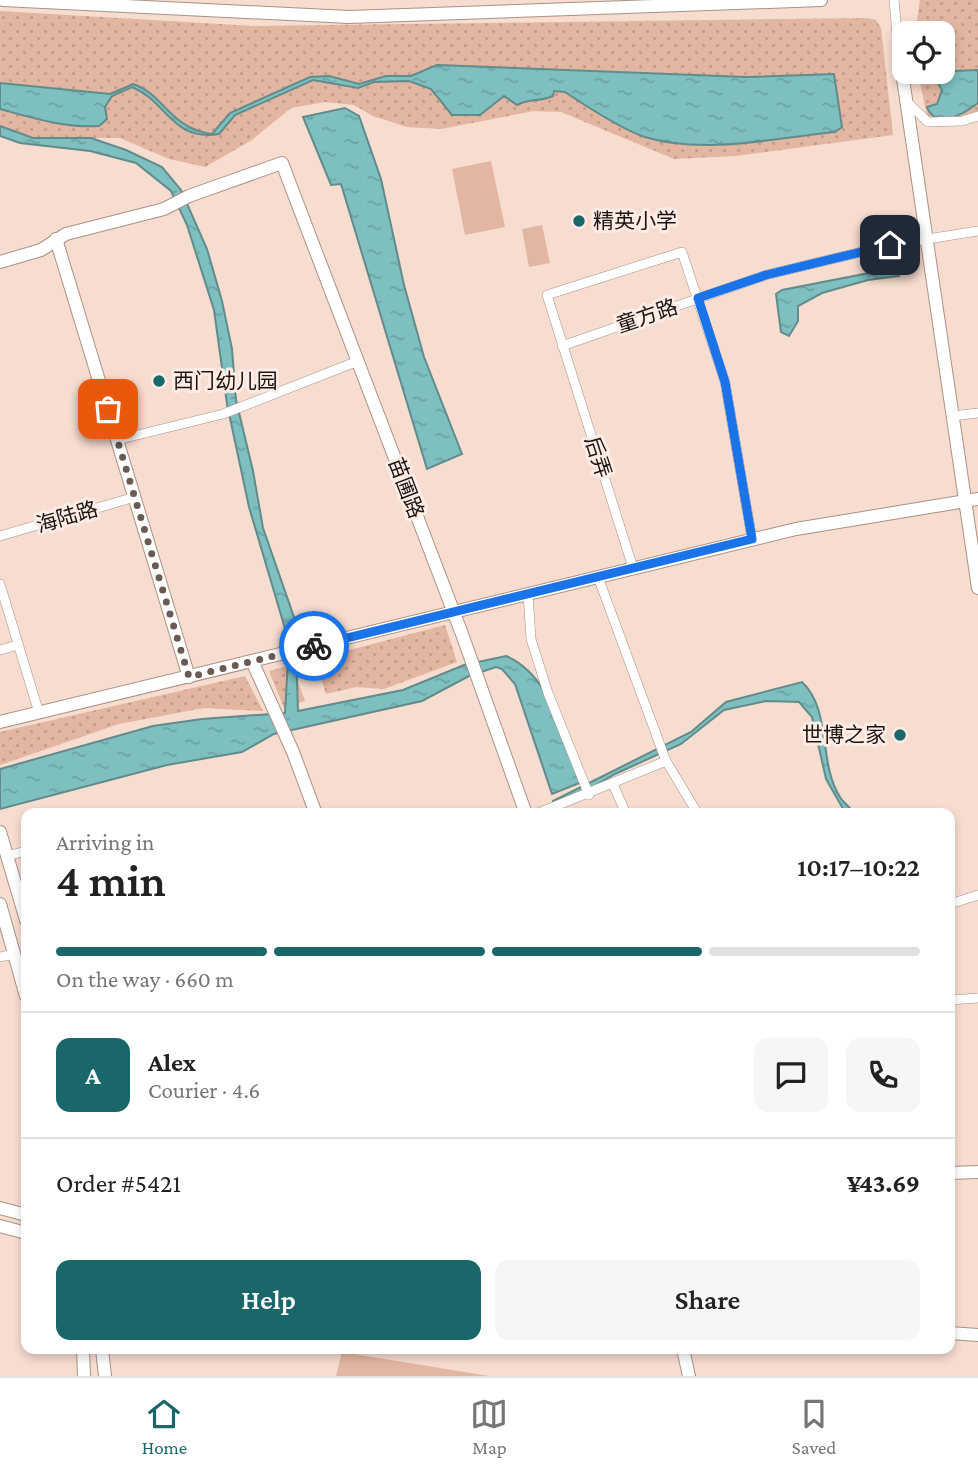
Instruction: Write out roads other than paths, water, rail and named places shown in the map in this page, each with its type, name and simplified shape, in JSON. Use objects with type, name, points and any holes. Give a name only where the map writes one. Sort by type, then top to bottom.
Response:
[{"type":"street","points":[[4,0],[349,17],[821,0]]},
{"type":"street","points":[[283,0],[285,14]]},
{"type":"street","points":[[894,0],[896,21]]},
{"type":"street","points":[[904,84],[952,416],[971,500],[978,588]]},
{"type":"street","points":[[906,101],[928,122],[962,121],[978,116]]},
{"type":"street","name":"苗圃路","points":[[57,239],[164,209],[189,196],[282,163],[453,611],[524,808]]},
{"type":"street","name":"童方路","points":[[562,346],[766,275],[927,239],[978,232]]},
{"type":"street","points":[[0,262],[41,250],[57,239],[189,677]]},
{"type":"street","name":"后弄","points":[[634,568],[547,295],[682,252],[698,298]]},
{"type":"street","points":[[698,298],[725,382],[752,539]]},
{"type":"street","points":[[117,440],[223,414],[358,361]]},
{"type":"street","points":[[952,416],[978,413]]},
{"type":"street","name":"海陆路","points":[[0,536],[135,497]]},
{"type":"street","points":[[0,722],[796,528],[971,500]]},
{"type":"street","points":[[598,577],[666,761],[694,808]]},
{"type":"street","points":[[0,584],[39,713]]},
{"type":"street","points":[[528,594],[531,639],[548,693],[589,795]]},
{"type":"street","points":[[0,650],[18,645]]},
{"type":"street","points":[[252,661],[287,738],[314,808]]},
{"type":"street","points":[[553,808],[666,761]]},
{"type":"street","points":[[613,784],[623,808]]},
{"type":"street","points":[[0,832],[21,903]]},
{"type":"street","points":[[7,856],[21,852]]},
{"type":"street","points":[[955,902],[978,895]]},
{"type":"street","points":[[0,904],[21,978]]},
{"type":"street","points":[[0,957],[14,954]]},
{"type":"street","points":[[955,1000],[978,998]]},
{"type":"street","points":[[955,1173],[978,1172]]},
{"type":"street","points":[[0,1208],[21,1214]]},
{"type":"street","points":[[0,1226],[21,1232]]},
{"type":"street","points":[[955,1333],[978,1335]]},
{"type":"street","points":[[83,1354],[84,1376]]},
{"type":"street","points":[[103,1354],[105,1376]]},
{"type":"street","points":[[685,1354],[689,1376]]},
{"type":"water","points":[[437,65],[746,77],[834,74],[842,127],[835,132],[740,144],[691,145],[645,137],[604,117],[565,92],[554,91],[553,96],[548,98],[517,105],[504,96],[480,115],[452,115],[431,89],[409,81],[374,82],[358,88],[313,80],[235,115],[219,134],[203,135],[190,132],[171,119],[144,93],[132,87],[112,96],[105,107],[107,119],[99,126],[61,124],[0,109],[0,83],[110,94],[133,84],[152,95],[186,125],[212,134],[230,113],[310,77],[329,76],[359,84],[386,76],[411,76]]},
{"type":"water","points":[[978,70],[978,103],[951,118],[937,118],[927,107],[937,104],[942,90],[939,84],[955,84],[955,71]]},
{"type":"water","points":[[345,108],[359,116],[381,179],[404,285],[424,357],[462,454],[427,469],[341,184],[331,185],[303,117]]},
{"type":"water","points":[[0,126],[33,138],[91,138],[126,150],[162,167],[181,190],[207,249],[222,301],[232,349],[236,400],[263,528],[295,620],[298,711],[403,690],[464,665],[506,656],[523,666],[546,694],[582,782],[552,794],[515,684],[502,669],[496,667],[469,676],[422,701],[274,734],[242,752],[167,765],[0,809],[0,769],[153,726],[202,719],[285,713],[289,642],[249,507],[227,404],[214,310],[187,225],[171,191],[136,163],[90,151],[20,143],[0,136]]},
{"type":"water","points":[[895,268],[899,276],[868,280],[822,293],[798,306],[798,321],[789,336],[781,332],[776,294],[782,290]]},
{"type":"water","points":[[802,682],[818,707],[833,783],[850,808],[843,808],[826,779],[812,717],[799,702],[766,701],[724,710],[681,744],[615,774],[558,808],[552,808],[553,801],[691,732],[726,702]]},
{"type":"place","name":"精英小学","points":[[579,221]]},
{"type":"place","name":"西门幼儿园","points":[[159,381]]},
{"type":"place","name":"世博之家","points":[[900,735]]}]
